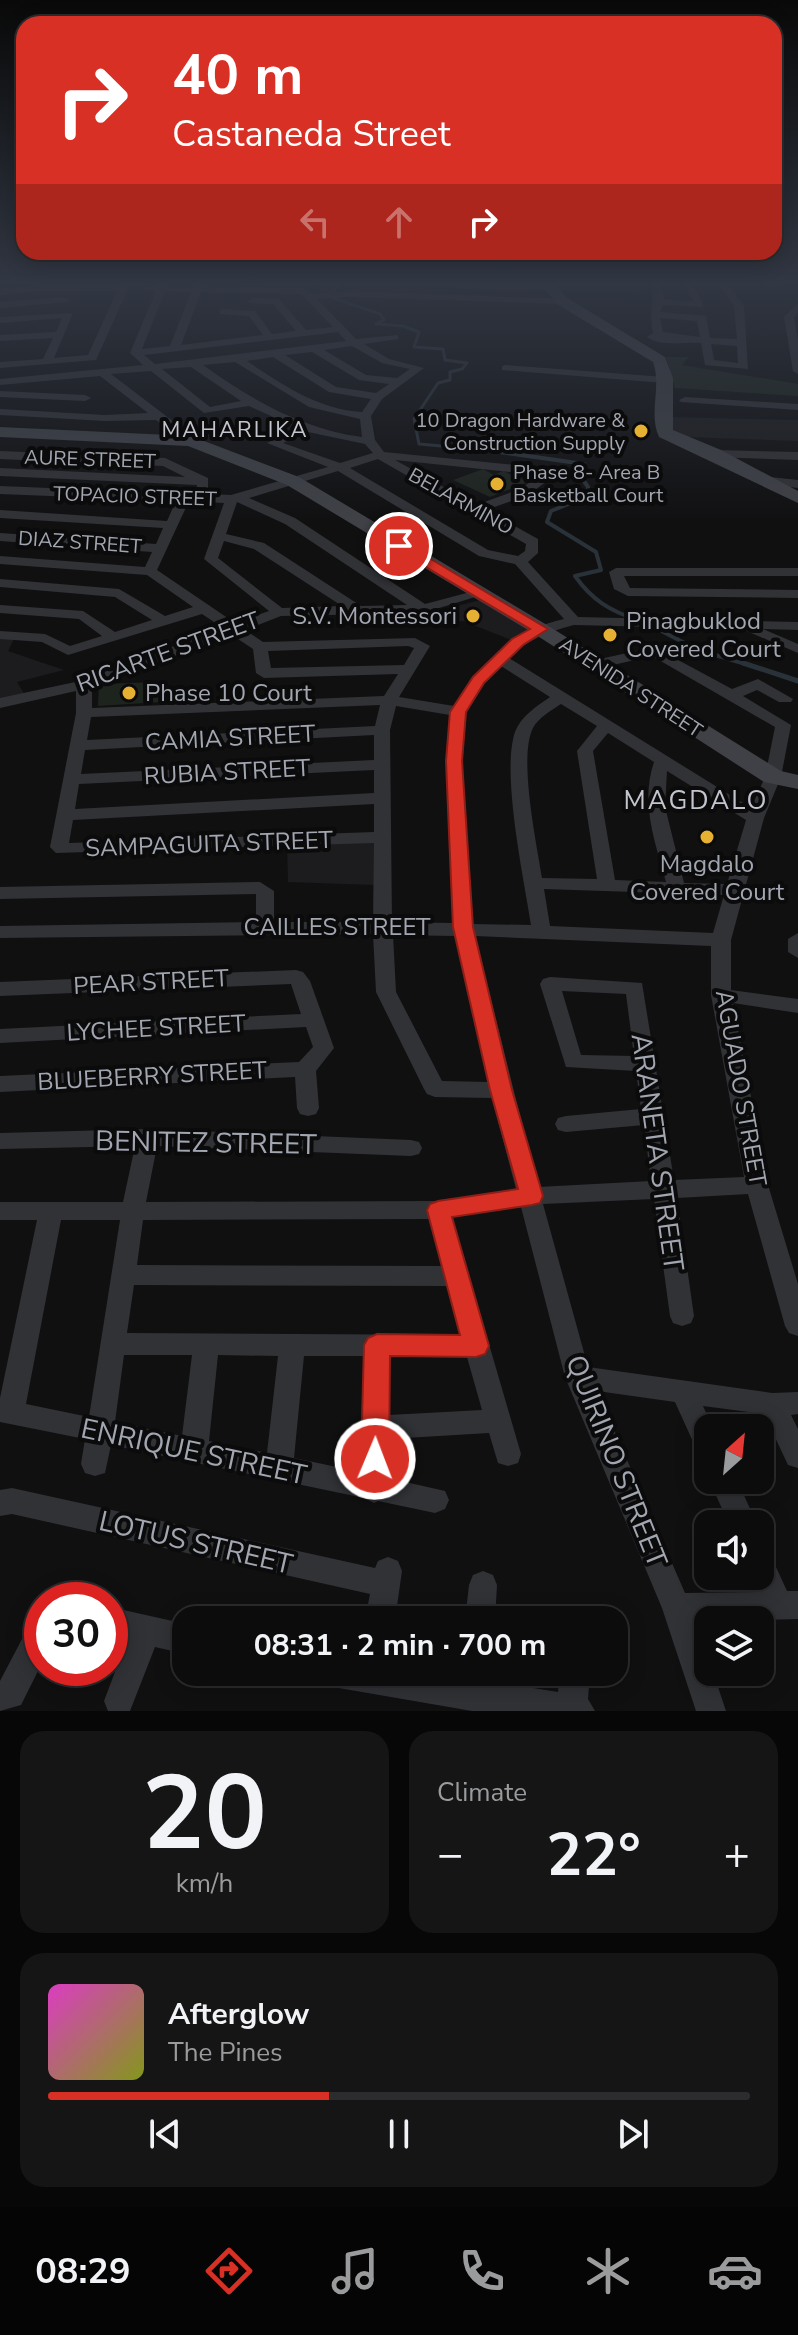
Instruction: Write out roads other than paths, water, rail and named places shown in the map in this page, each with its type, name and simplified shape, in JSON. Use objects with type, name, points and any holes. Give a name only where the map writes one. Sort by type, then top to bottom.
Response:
[{"type":"street","points":[[0,365],[47,362]]},
{"type":"street","points":[[146,362],[208,411],[247,403]]},
{"type":"street","points":[[0,382],[213,362]]},
{"type":"street","points":[[241,362],[304,403],[333,414],[365,416]]},
{"type":"street","points":[[288,362],[333,390],[378,397]]},
{"type":"street","points":[[336,362],[359,376],[401,382]]},
{"type":"street","points":[[380,455],[369,441],[365,416],[378,397],[419,368],[390,362]]},
{"type":"street","points":[[660,362],[665,433],[715,454],[798,498]]},
{"type":"street","points":[[709,362],[744,367],[744,362]]},
{"type":"street","points":[[194,364],[247,403],[305,429],[340,439],[369,441]]},
{"type":"street","points":[[506,368],[664,395],[686,404],[798,407]]},
{"type":"street","points":[[104,374],[191,441]]},
{"type":"street","points":[[63,377],[105,418]]},
{"type":"street","points":[[0,394],[85,398]]},
{"type":"street","points":[[0,412],[105,418],[161,416]]},
{"type":"street","points":[[305,429],[273,443],[340,467],[484,553],[520,561]]},
{"type":"street","name":"AVENIDA STREET","points":[[0,432],[191,441],[293,481],[540,629],[773,777]]},
{"type":"street","points":[[715,454],[798,456]]},
{"type":"street","name":"AURE STREET","points":[[0,455],[165,462],[204,481]]},
{"type":"street","name":"TOPACIO STREET","points":[[0,490],[183,500],[235,499],[380,455],[551,472],[524,492],[478,509]]},
{"type":"street","name":"BELARMINO","points":[[380,455],[533,542],[531,553],[520,561],[574,621]]},
{"type":"street","points":[[0,472],[204,481],[201,499]]},
{"type":"street","points":[[770,481],[798,484]]},
{"type":"street","points":[[279,612],[211,559],[235,499],[290,521],[423,609]]},
{"type":"street","points":[[150,571],[183,500]]},
{"type":"street","points":[[0,514],[170,525]]},
{"type":"street","points":[[220,536],[259,546],[359,611]]},
{"type":"street","name":"DIAZ STREET","points":[[0,537],[159,548]]},
{"type":"street","points":[[0,560],[150,571],[260,647],[410,641],[423,646],[389,700],[382,730],[381,837],[386,992],[431,1084],[442,1090],[501,1090]]},
{"type":"street","points":[[798,572],[618,570],[623,591],[798,594]]},
{"type":"street","points":[[0,583],[119,593],[163,621]]},
{"type":"street","points":[[712,593],[733,625],[798,649]]},
{"type":"street","name":"RICARTE STREET","points":[[0,703],[84,685],[279,612],[423,609],[478,594]]},
{"type":"street","points":[[0,635],[45,638],[68,651],[206,608]]},
{"type":"street","points":[[0,609],[83,615],[113,637]]},
{"type":"street","points":[[540,629],[574,621],[798,626]]},
{"type":"street","name":"QUIRINO STREET","points":[[540,629],[517,642],[478,680],[458,712],[454,761],[463,927],[501,1090],[532,1196],[578,1377],[677,1608],[711,1711]]},
{"type":"street","points":[[260,647],[263,672],[411,669]]},
{"type":"street","name":"AGUADO STREET","points":[[596,664],[654,651],[783,725],[773,777],[755,818],[721,940],[721,995],[757,1185],[796,1315]]},
{"type":"street","points":[[500,659],[755,818]]},
{"type":"street","points":[[731,695],[758,684],[785,699]]},
{"type":"street","name":"SAMPAGUITA STREET","points":[[84,685],[84,713],[59,847],[70,850],[381,837]]},
{"type":"street","points":[[541,929],[521,769],[522,735],[534,717],[561,697]]},
{"type":"street","points":[[84,713],[389,700],[458,712]]},
{"type":"street","points":[[606,726],[585,751],[607,886]]},
{"type":"street","name":"CAMIA STREET","points":[[79,745],[382,730]]},
{"type":"street","points":[[662,762],[656,777],[659,816],[676,886]]},
{"type":"street","name":"RUBIA STREET","points":[[72,779],[381,765]]},
{"type":"street","points":[[773,777],[798,782]]},
{"type":"street","points":[[66,815],[382,798]]},
{"type":"street","points":[[535,883],[735,890]]},
{"type":"street","points":[[0,893],[256,887],[265,891],[265,926]]},
{"type":"street","name":"CAILLES STREET","points":[[0,932],[265,926],[463,927],[721,940]]},
{"type":"street","name":"PEAR STREET","points":[[0,989],[291,976],[300,981],[313,1020]]},
{"type":"street","name":"ARANETA STREET","points":[[645,1064],[574,1063],[550,984],[635,989],[682,1316]]},
{"type":"street","points":[[721,995],[798,1006]]},
{"type":"street","points":[[308,1108],[305,1069],[324,1048],[313,1020]]},
{"type":"street","name":"LYCHEE STREET","points":[[0,1036],[313,1020]]},
{"type":"street","name":"BLUEBERRY STREET","points":[[0,1084],[305,1069]]},
{"type":"street","points":[[566,1124],[652,1116]]},
{"type":"street","points":[[95,1464],[133,1209],[148,1137]]},
{"type":"street","name":"BENITEZ STREET","points":[[0,1141],[148,1137],[411,1148]]},
{"type":"street","points":[[0,1211],[438,1210],[532,1196],[757,1185]]},
{"type":"street","points":[[6,1411],[51,1210]]},
{"type":"street","points":[[438,1210],[508,1454]]},
{"type":"street","points":[[123,1275],[456,1276]]},
{"type":"street","points":[[113,1344],[476,1346]]},
{"type":"street","points":[[194,1451],[206,1345]]},
{"type":"street","points":[[279,1469],[292,1345]]},
{"type":"street","points":[[374,1490],[377,1345]]},
{"type":"street","points":[[578,1377],[785,1404],[798,1456]]},
{"type":"street","points":[[683,1390],[694,1415]]},
{"type":"street","name":"ENRIQUE STREET","points":[[6,1411],[374,1490],[435,1500]]},
{"type":"street","points":[[375,1428],[497,1421]]},
{"type":"street","name":"LOTUS STREET","points":[[2,1502],[387,1578],[382,1606]]},
{"type":"street","points":[[774,1584],[788,1605]]},
{"type":"street","points":[[481,1606],[483,1585]]},
{"type":"street","points":[[677,1608],[788,1605]]},
{"type":"street","points":[[128,1626],[172,1636]]},
{"type":"street","points":[[119,1701],[146,1630]]},
{"type":"street","points":[[0,1696],[10,1694],[24,1669]]},
{"type":"street","points":[[482,1686],[576,1710],[575,1686]]},
{"type":"waterway","points":[[459,362],[467,363],[462,369],[450,372],[450,380],[438,383],[414,419],[419,444],[509,452]]},
{"type":"waterway","points":[[486,450],[584,464],[579,474],[588,487],[588,496],[551,511],[547,522],[596,552],[601,570],[575,576],[588,592],[610,608],[638,620]]},
{"type":"waterway","points":[[648,624],[698,650],[749,665]]},
{"type":"waterway","points":[[743,663],[798,681]]},
{"type":"place","name":"10 Dragon Hardware & Construction Supply","points":[[641,431]]},
{"type":"place","name":"Phase 8- Area B Basketball Court","points":[[497,484]]},
{"type":"place","name":"S.V. Montessori","points":[[473,616]]},
{"type":"place","name":"Pinagbuklod Covered Court","points":[[610,635]]},
{"type":"place","name":"Phase 10 Court","points":[[129,693]]},
{"type":"place","name":"Magdalo Covered Court","points":[[707,837]]},
{"type":"district","name":"MAHARLIKA","points":[[235,429]]},
{"type":"district","name":"MAGDALO","points":[[696,800]]}]
